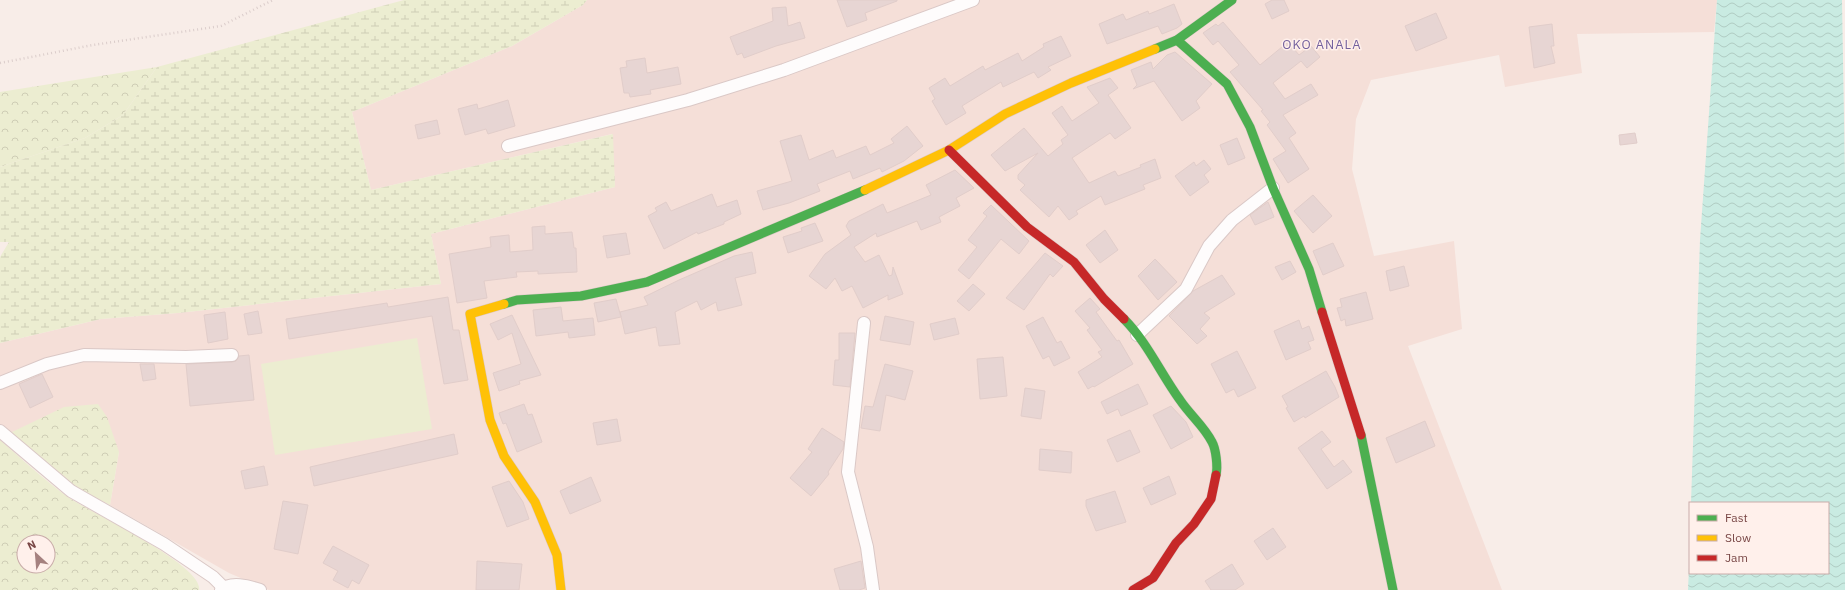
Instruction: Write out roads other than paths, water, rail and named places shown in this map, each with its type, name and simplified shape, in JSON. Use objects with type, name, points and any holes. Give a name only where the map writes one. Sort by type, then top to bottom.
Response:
[{"type":"street","points":[[508,146],[688,100],[777,72],[973,0]]},
{"type":"street","points":[[561,590],[557,555],[535,502],[504,456],[490,420],[470,314],[517,300],[582,296],[647,282],[881,183],[949,150],[1011,111],[1071,82],[1178,40],[1232,0]]},
{"type":"street","points":[[1178,40],[1227,84],[1250,127],[1274,188],[1309,269],[1360,432],[1393,590]]},
{"type":"street","points":[[949,150],[1027,227],[1074,262],[1104,299],[1137,335],[1180,401],[1213,443],[1217,472],[1211,499],[1194,524],[1176,543],[1153,578],[1133,590]]},
{"type":"street","points":[[1137,335],[1186,289],[1209,246],[1232,220],[1274,188]]},
{"type":"street","points":[[864,323],[848,472],[866,547],[873,590]]},
{"type":"street","points":[[0,383],[47,364],[84,355],[186,357],[232,355]]},
{"type":"street","points":[[0,431],[71,491],[164,544],[213,577],[222,589],[239,585],[260,590]]},
{"type":"water","points":[[1717,0],[1842,0],[1845,179],[1845,590],[1688,590],[1689,567],[1689,574],[1829,574],[1829,502],[1691,502],[1700,240]]},
{"type":"district","name":"OKO ANALA","points":[[1322,44]]}]
